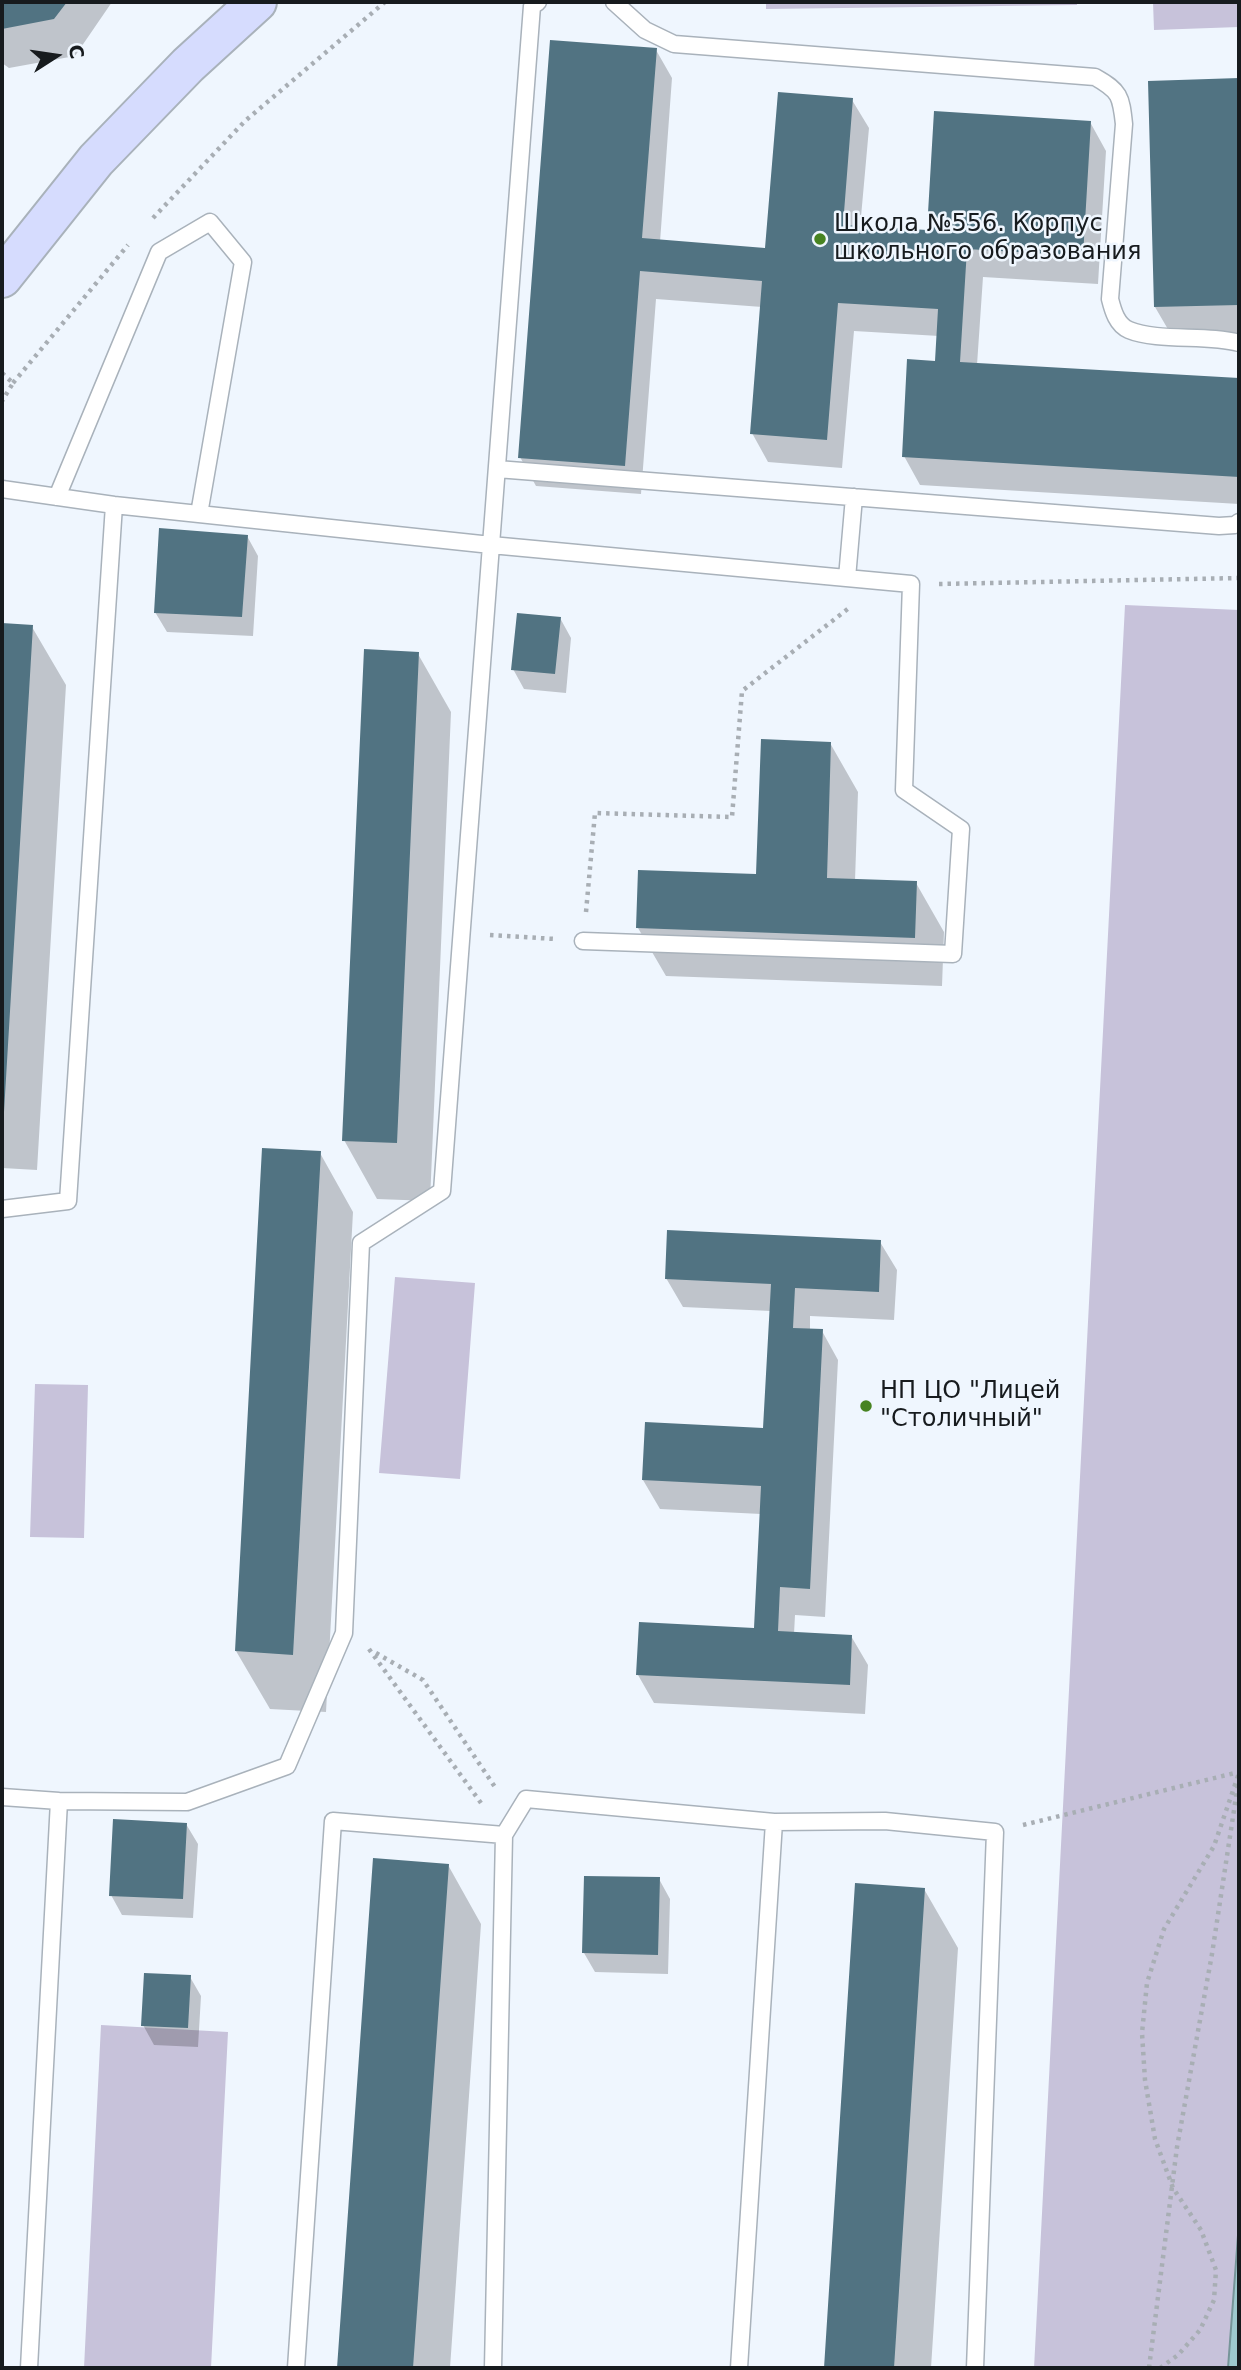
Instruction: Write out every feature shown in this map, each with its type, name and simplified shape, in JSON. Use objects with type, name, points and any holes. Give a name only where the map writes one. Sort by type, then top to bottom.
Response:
[{"type":"street","points":[[2,278],[96,160],[188,65],[257,2]]},
{"type":"lane","points":[[2,1797],[59,1801],[187,1802],[287,1766],[344,1633],[361,1243],[442,1191],[532,6],[538,2]]},
{"type":"lane","points":[[614,2],[645,30],[674,44],[1095,77],[1110,86],[1121,100],[1124,124],[1110,299],[1114,316],[1127,330],[1239,343]]},
{"type":"lane","points":[[57,497],[159,252],[209,222],[243,262],[199,513]]},
{"type":"lane","points":[[497,469],[1219,526],[1235,525],[1239,522]]},
{"type":"lane","points":[[2,489],[114,505],[491,545],[911,584],[904,790],[961,829],[953,954],[583,941]]},
{"type":"lane","points":[[847,578],[854,497]]},
{"type":"lane","points":[[2,1209],[68,1202],[114,505]]},
{"type":"lane","points":[[493,2368],[504,1835],[526,1799],[774,1822],[885,1821],[995,1832],[975,2368]]},
{"type":"lane","points":[[29,2368],[59,1801]]},
{"type":"lane","points":[[296,2368],[333,1821],[504,1835]]},
{"type":"lane","points":[[739,2368],[774,1822]]},
{"type":"path","points":[[151,221],[245,121],[385,2]]},
{"type":"path","points":[[2,401],[13,383],[132,240]]},
{"type":"path","points":[[2,373],[13,383]]},
{"type":"path","points":[[911,584],[1239,578]]},
{"type":"path","points":[[461,934],[583,941],[595,813],[732,817],[743,691],[882,581]]},
{"type":"path","points":[[344,1633],[423,1680],[515,1816]]},
{"type":"path","points":[[372,1651],[504,1835]]},
{"type":"path","points":[[995,1832],[1239,1773]]},
{"type":"path","points":[[1149,2368],[1174,2188],[1177,2147],[1212,1954],[1239,1773]]},
{"type":"path","points":[[1160,2368],[1178,2355],[1200,2330],[1214,2300],[1216,2270],[1201,2230],[1174,2188],[1155,2139],[1145,2080],[1142,2032],[1147,1983],[1164,1928],[1214,1846],[1239,1773]]},
{"type":"shaded area","points":[[766,2],[1077,2],[1077,5],[766,9]]},
{"type":"shaded area","points":[[1153,2],[1239,2],[1239,27],[1154,30]]},
{"type":"shaded area","points":[[1125,605],[1239,610],[1239,2368],[1034,2368]]},
{"type":"shaded area","points":[[395,1277],[475,1283],[460,1479],[379,1473]]},
{"type":"shaded area","points":[[35,1384],[88,1385],[84,1538],[30,1537]]},
{"type":"shaded area","points":[[101,2025],[228,2032],[211,2368],[84,2368]]},
{"type":"water","points":[[1239,2222],[1239,2368],[1228,2368]]},
{"type":"building","points":[[2,2],[67,2],[54,19],[2,29]]},
{"type":"building","points":[[550,40],[657,48],[642,238],[765,248],[778,92],[853,98],[843,225],[927,230],[934,111],[1091,121],[1083,256],[967,249],[960,362],[1239,378],[1239,477],[902,457],[907,359],[935,361],[938,309],[838,303],[827,440],[750,434],[762,281],[640,271],[625,466],[518,458]]},
{"type":"building","points":[[1239,78],[1239,305],[1154,307],[1148,81]]},
{"type":"building","points":[[159,528],[248,535],[242,617],[154,613]]},
{"type":"building","points":[[517,613],[561,617],[555,674],[511,670]]},
{"type":"building","points":[[2,623],[33,625],[4,1112],[2,1112]]},
{"type":"building","points":[[364,649],[419,652],[397,1143],[342,1141]]},
{"type":"building","points":[[761,739],[831,742],[827,878],[917,881],[915,938],[636,928],[638,870],[756,874]]},
{"type":"building","points":[[262,1148],[321,1151],[293,1655],[235,1651]]},
{"type":"building","points":[[667,1230],[881,1240],[879,1292],[795,1288],[793,1328],[823,1329],[810,1589],[780,1587],[778,1631],[852,1635],[850,1685],[636,1675],[639,1622],[754,1628],[761,1486],[642,1480],[645,1422],[763,1428],[771,1284],[665,1279]]},
{"type":"building","points":[[113,1819],[187,1823],[183,1899],[109,1896]]},
{"type":"building","points":[[373,1858],[449,1864],[413,2368],[337,2368]]},
{"type":"building","points":[[584,1876],[660,1877],[658,1955],[582,1953]]},
{"type":"building","points":[[855,1883],[925,1888],[894,2368],[824,2368]]},
{"type":"building","points":[[144,1973],[191,1975],[188,2028],[141,2026]]},
{"type":"place","name":"Школа №556. Корпус школьного образования","points":[[820,239]]},
{"type":"place","name":"НП ЦО \"Лицей \"Столичный\"","points":[[866,1406]]}]
